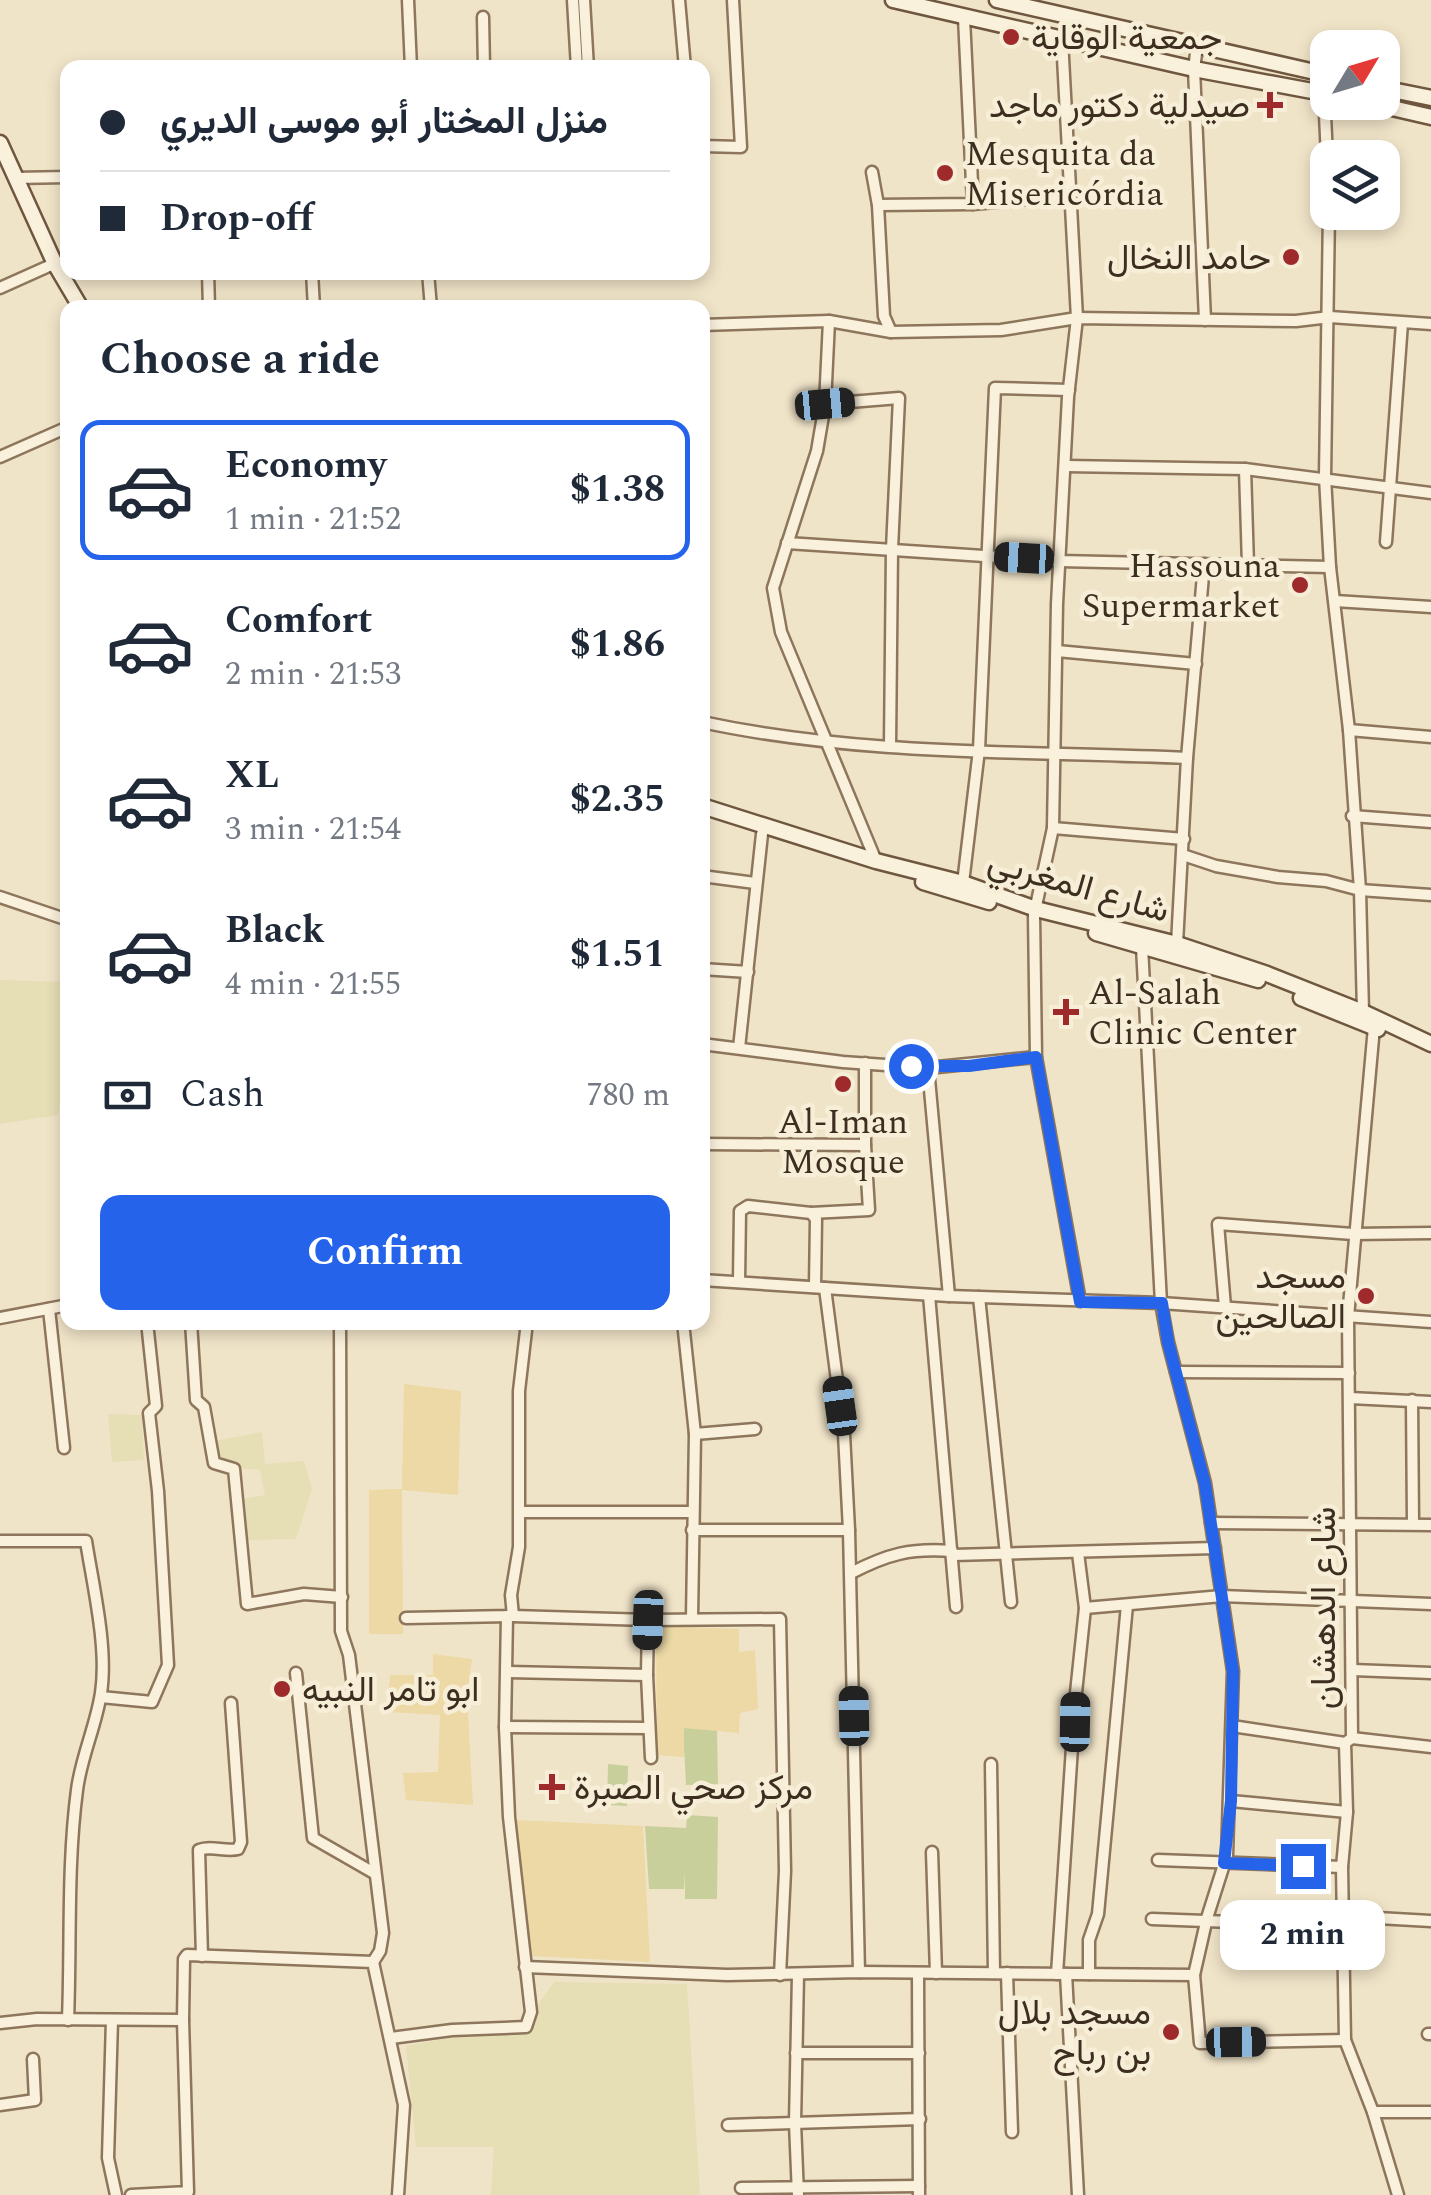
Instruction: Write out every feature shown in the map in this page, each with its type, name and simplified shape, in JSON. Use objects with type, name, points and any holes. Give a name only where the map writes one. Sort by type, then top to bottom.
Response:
[{"type":"main road","points":[[997,0],[1056,6],[1197,46],[1310,71]]},
{"type":"main road","points":[[901,1],[1062,40],[1310,91]]},
{"type":"main road","points":[[1400,92],[1431,98]]},
{"type":"main road","points":[[1400,109],[1431,116]]},
{"type":"main road","points":[[0,143],[60,272]]},
{"type":"main road","points":[[0,160],[68,300]]},
{"type":"main road","name":"شارع المغربي","points":[[710,809],[963,884],[1035,912],[1178,944],[1267,974],[1431,1044]]},
{"type":"main road","name":"شارع المغربي","points":[[710,818],[1266,982],[1431,1052]]},
{"type":"street","points":[[408,0],[412,60]]},
{"type":"street","points":[[574,0],[577,60]]},
{"type":"street","points":[[584,0],[588,60]]},
{"type":"street","points":[[679,0],[684,60]]},
{"type":"street","points":[[710,146],[741,147],[733,0]]},
{"type":"street","points":[[483,17],[484,60]]},
{"type":"street","points":[[964,18],[974,204]]},
{"type":"street","points":[[1062,40],[1078,318],[1068,390],[1056,651],[1053,828],[1035,912],[1036,1057],[1080,1302]]},
{"type":"street","points":[[1197,46],[1194,69],[1205,320]]},
{"type":"street","points":[[872,172],[878,205],[884,316],[891,332]]},
{"type":"street","points":[[15,178],[60,176]]},
{"type":"street","points":[[878,205],[974,204],[1070,195]]},
{"type":"street","points":[[1329,230],[1326,477],[1330,566],[1360,890],[1363,1012],[1374,1027]]},
{"type":"street","points":[[0,288],[49,266]]},
{"type":"street","points":[[710,325],[829,321],[891,332],[1001,330],[1078,318],[1330,317],[1431,324]]},
{"type":"street","points":[[829,321],[825,404],[817,451],[773,588],[781,632],[876,861]]},
{"type":"street","points":[[1386,542],[1402,323]]},
{"type":"street","points":[[963,884],[978,750],[995,388],[1068,390]]},
{"type":"street","points":[[825,404],[899,398],[892,549],[890,745]]},
{"type":"street","points":[[0,457],[60,431]]},
{"type":"street","points":[[1066,466],[1245,469],[1431,493]]},
{"type":"street","points":[[1245,469],[1248,565]]},
{"type":"street","points":[[787,543],[1060,560],[1330,566]]},
{"type":"street","points":[[1178,944],[1187,758],[1204,564]]},
{"type":"street","points":[[1335,601],[1431,607]]},
{"type":"street","points":[[1056,651],[1196,664]]},
{"type":"street","points":[[710,723],[890,745],[1187,758]]},
{"type":"street","points":[[1348,730],[1431,738]]},
{"type":"street","points":[[1352,816],[1431,822]]},
{"type":"street","points":[[1053,828],[1184,839]]},
{"type":"street","points":[[739,1048],[762,834]]},
{"type":"street","points":[[1183,855],[1216,866],[1326,881],[1360,890],[1431,895]]},
{"type":"street","points":[[710,877],[755,883]]},
{"type":"street","points":[[0,897],[60,917]]},
{"type":"street","points":[[1142,947],[1162,1303],[1205,1484],[1233,1672],[1231,1801],[1224,1863],[1194,1975],[1200,2042],[1345,2040]]},
{"type":"street","points":[[710,970],[748,972]]},
{"type":"street","name":"شارع الدهشان","points":[[1374,1027],[1348,1317],[1348,1598],[1353,1670],[1342,1921],[1345,2040],[1373,2112],[1398,2195]]},
{"type":"street","points":[[710,1045],[928,1068],[1036,1057]]},
{"type":"street","points":[[739,1282],[743,1207],[811,1213],[869,1210],[866,1063]]},
{"type":"street","points":[[928,1068],[949,1296]]},
{"type":"street","points":[[710,1144],[865,1145]]},
{"type":"street","points":[[811,1213],[816,1220],[820,1288],[844,1434],[851,1572],[858,1972]]},
{"type":"street","points":[[1225,1307],[1218,1224],[1353,1234],[1431,1233]]},
{"type":"street","points":[[710,1280],[949,1296],[1162,1303],[1431,1322]]},
{"type":"street","points":[[929,1295],[956,1607]]},
{"type":"street","points":[[979,1297],[1011,1602]]},
{"type":"street","points":[[0,1318],[60,1307]]},
{"type":"street","points":[[49,1309],[64,1448]]},
{"type":"street","points":[[101,1697],[152,1702],[168,1665],[158,1491],[149,1414],[156,1406],[148,1330]]},
{"type":"street","points":[[192,1330],[196,1400],[204,1407],[214,1463],[234,1469],[247,1604],[304,1594],[342,1597]]},
{"type":"street","points":[[340,1330],[342,1631],[349,1655],[383,1933],[380,1951],[373,1962],[404,2105],[398,2195]]},
{"type":"street","points":[[390,2038],[526,2026],[531,2012],[510,1835],[505,1727],[510,1616],[519,1547],[519,1391],[527,1330]]},
{"type":"street","points":[[685,1330],[694,1434],[692,1618]]},
{"type":"street","points":[[1176,1372],[1349,1373]]},
{"type":"street","points":[[1350,1398],[1431,1402]]},
{"type":"street","points":[[1412,1400],[1412,1524]]},
{"type":"street","points":[[694,1434],[755,1429]]},
{"type":"street","points":[[520,1512],[692,1512]]},
{"type":"street","points":[[1211,1523],[1431,1525]]},
{"type":"street","points":[[692,1530],[849,1530]]},
{"type":"street","points":[[0,1541],[86,1541],[103,1672],[101,1697],[77,1788],[70,1879],[68,2020]]},
{"type":"street","points":[[851,1572],[888,1554],[922,1549],[952,1553],[1078,1553],[1215,1548]]},
{"type":"street","points":[[1078,1553],[1085,1608],[1075,1702],[1062,1974],[1078,2195]]},
{"type":"street","points":[[1085,1608],[1222,1596],[1431,1604]]},
{"type":"street","points":[[1089,1974],[1089,1940],[1098,1914],[1127,1605]]},
{"type":"street","points":[[406,1618],[780,1619],[785,1871],[780,1975]]},
{"type":"street","points":[[648,1620],[651,1758]]},
{"type":"street","points":[[1353,1670],[1431,1673]]},
{"type":"street","points":[[507,1672],[647,1674]]},
{"type":"street","points":[[296,1673],[313,1838],[374,1872]]},
{"type":"street","points":[[202,1956],[199,1850],[230,1851],[238,1849],[241,1842],[232,1704]]},
{"type":"street","points":[[1232,1726],[1431,1747]]},
{"type":"street","points":[[505,1727],[650,1728]]},
{"type":"street","points":[[991,1764],[994,1973]]},
{"type":"street","points":[[1231,1801],[1347,1812]]},
{"type":"street","points":[[932,1852],[936,1973]]},
{"type":"street","points":[[1158,1860],[1342,1867]]},
{"type":"street","points":[[1152,1918],[1431,1921]]},
{"type":"street","points":[[132,2195],[188,2192],[184,2020],[187,1955],[373,1962]]},
{"type":"street","points":[[525,1967],[780,1975],[1194,1975]]},
{"type":"street","points":[[740,2188],[919,2190],[918,1973]]},
{"type":"street","points":[[1007,1973],[1012,2132]]},
{"type":"street","points":[[798,1975],[798,2190]]},
{"type":"street","points":[[112,2020],[108,2158],[116,2195]]},
{"type":"street","points":[[0,2023],[184,2020]]},
{"type":"street","points":[[796,2053],[919,2053]]},
{"type":"street","points":[[0,2105],[35,2100],[33,2059]]},
{"type":"street","points":[[1373,2112],[1431,2112]]},
{"type":"street","points":[[728,2125],[920,2120]]},
{"type":"shaded area","points":[[0,980],[60,982],[58,1115],[0,1124]]},
{"type":"shaded area","points":[[108,1414],[142,1415],[144,1460],[112,1462]]},
{"type":"shaded area","points":[[262,1432],[265,1464],[304,1461],[312,1489],[296,1539],[244,1540],[242,1499],[265,1495],[260,1470],[240,1468],[217,1457],[215,1441]]},
{"type":"shaded area","points":[[554,1982],[687,1984],[700,2195],[491,2195],[494,2147],[416,2147],[406,2046],[525,2023]]},
{"type":"green space","points":[[683,1728],[717,1729],[718,1784],[686,1785]]},
{"type":"green space","points":[[608,1764],[628,1766],[627,1806],[607,1805]]},
{"type":"green space","points":[[687,1815],[718,1817],[717,1899],[685,1899],[685,1872],[684,1889],[649,1889],[645,1826],[686,1828]]},
{"type":"sand","points":[[404,1384],[461,1391],[458,1495],[402,1490],[403,1634],[369,1634],[369,1490],[402,1489]]},
{"type":"sand","points":[[656,1626],[739,1629],[739,1652],[755,1650],[758,1709],[740,1713],[739,1733],[684,1728],[684,1757],[657,1755]]},
{"type":"sand","points":[[433,1654],[472,1659],[467,1696],[473,1805],[406,1800],[403,1773],[438,1772],[440,1715],[388,1712],[390,1675],[433,1675]]},
{"type":"sand","points":[[516,1820],[643,1826],[650,1962],[531,1956],[527,1948]]},
{"type":"place","name":"جمعية الوقاية","points":[[1011,37]]},
{"type":"place","name":"صيدلية دكتور ماجد","points":[[1270,105]]},
{"type":"place","name":"Mesquita da Misericórdia","points":[[945,173]]},
{"type":"place","name":"حامد النخال","points":[[1291,257]]},
{"type":"place","name":"Hassouna Supermarket","points":[[1300,585]]},
{"type":"place","name":"Al-Salah Clinic Center","points":[[1066,1012]]},
{"type":"place","name":"Al-Iman Mosque","points":[[843,1084]]},
{"type":"place","name":"مسجد الصالحين","points":[[1366,1296]]},
{"type":"place","name":"ابو تامر النبيه","points":[[282,1689]]},
{"type":"place","name":"مركز صحي الصبرة","points":[[552,1787]]},
{"type":"place","name":"مسجد بلال بن رباح","points":[[1171,2032]]},
{"type":"route","points":[[911,1066],[969,1066],[1036,1057],[1080,1302],[1162,1303],[1168,1342],[1205,1484],[1233,1672],[1231,1801],[1224,1863],[1303,1866]]}]
